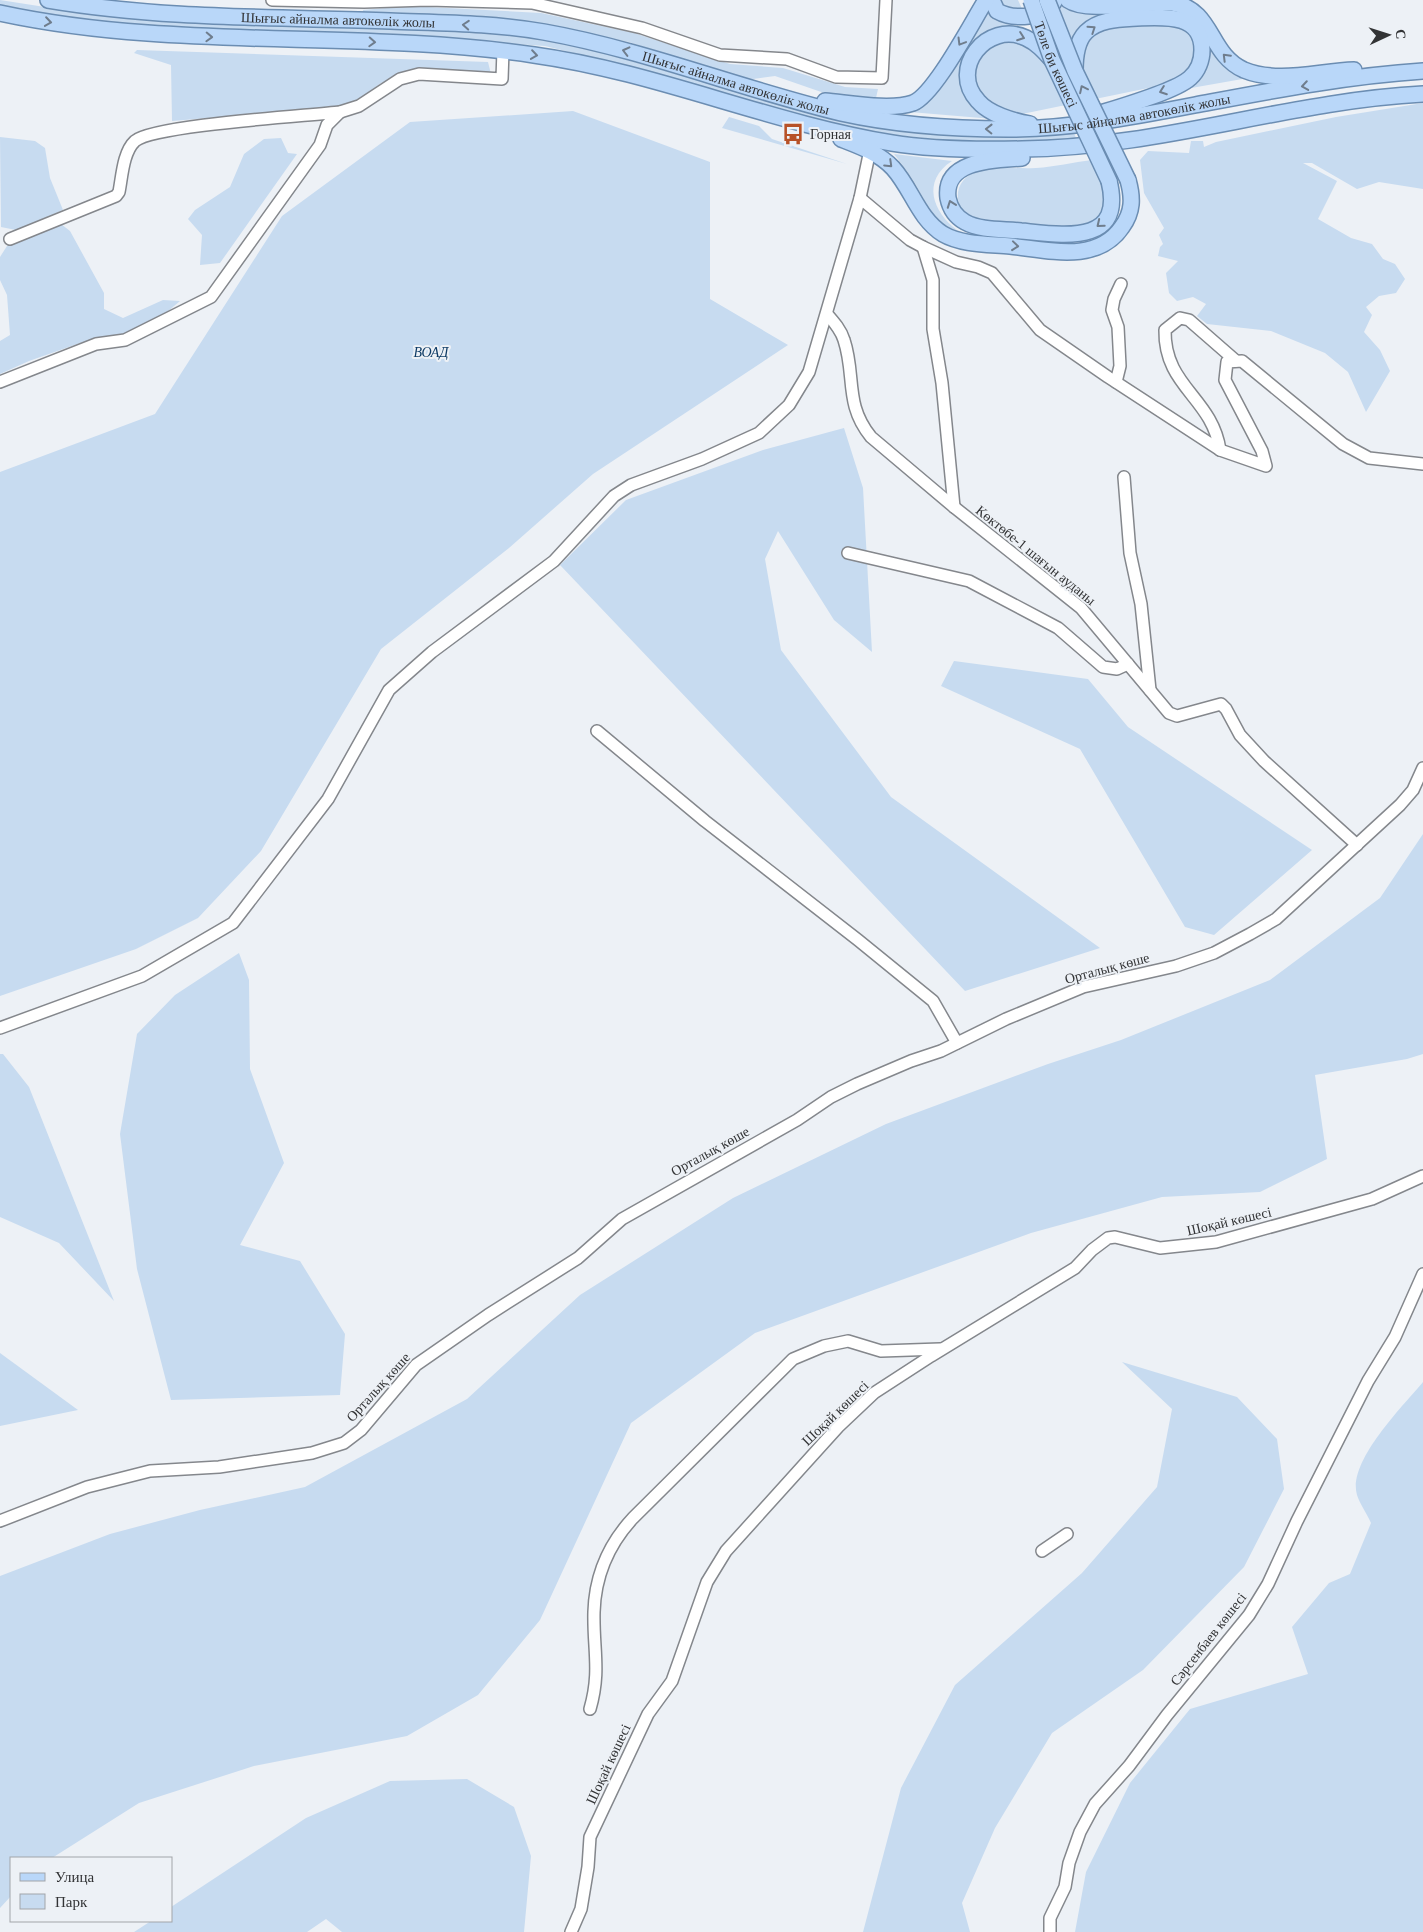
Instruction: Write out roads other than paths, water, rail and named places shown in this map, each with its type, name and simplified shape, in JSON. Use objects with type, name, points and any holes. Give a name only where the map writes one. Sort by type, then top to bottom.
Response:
[{"type":"main road","name":"Шығыс айналма автокөлік жолы","points":[[48,0],[121,11],[433,23],[542,32],[665,60],[784,98],[845,114],[950,128],[1062,127],[1121,119],[1340,80],[1423,71]]},
{"type":"main road","points":[[784,98],[896,106],[914,102],[929,90],[950,60],[986,0]]},
{"type":"main road","points":[[992,0],[997,10],[1014,17],[1046,10],[1054,0]]},
{"type":"main road","name":"Төле би көшесі","points":[[1030,0],[1052,60],[1109,180],[1113,201],[1106,220],[1098,227],[1079,234],[976,226],[964,222],[951,207],[948,196],[950,185],[961,169],[983,161],[1039,157],[1085,147]]},
{"type":"main road","name":"Төле би көшесі","points":[[872,145],[894,168],[922,214],[932,226],[944,234],[968,241],[1064,252],[1097,248],[1116,237],[1130,213],[1132,202],[1128,180],[1075,71],[1047,0]]},
{"type":"main road","points":[[1068,0],[1081,4],[1103,5],[1163,1],[1186,6],[1203,20],[1222,54],[1233,64],[1256,74],[1285,76],[1357,69],[1402,73]]},
{"type":"main road","points":[[0,13],[123,32],[189,37],[433,45],[503,50],[593,64],[798,121],[872,145],[892,143],[949,148],[1022,150],[1085,147],[1128,142],[1334,102],[1377,96],[1423,94]]},
{"type":"main road","points":[[1062,127],[1180,85],[1198,69],[1202,56],[1202,45],[1199,35],[1191,24],[1168,16],[1107,22],[1095,25],[1086,32],[1079,42],[1075,58],[1075,71]]},
{"type":"main road","points":[[1046,128],[1008,118],[978,103],[971,92],[967,80],[967,68],[972,56],[980,45],[1000,35],[1012,34],[1025,37],[1038,45],[1052,60]]},
{"type":"street","points":[[272,0],[532,2],[642,28],[720,55],[788,59],[836,77],[882,78],[886,0]]},
{"type":"street","points":[[10,239],[116,196],[119,192],[128,151],[135,141],[147,135],[178,129],[340,112],[359,106],[400,79],[419,74],[502,79],[503,50]]},
{"type":"street","points":[[0,382],[96,344],[125,340],[212,297],[320,145],[327,125],[340,112]]},
{"type":"street","points":[[0,1028],[142,976],[232,924],[328,799],[388,690],[432,652],[554,562],[614,496],[631,485],[702,459],[759,433],[789,405],[809,372],[860,198],[872,145]]},
{"type":"street","points":[[860,198],[910,240],[956,262],[978,267],[992,273],[1040,330],[1220,450],[1266,466],[1262,451],[1225,380],[1227,362],[1242,361],[1343,444],[1369,458],[1423,464]]},
{"type":"street","points":[[923,247],[934,280],[933,329],[942,383],[954,508]]},
{"type":"street","points":[[1116,382],[1120,366],[1118,327],[1112,310],[1114,299],[1121,284]]},
{"type":"street","name":"Көктөбе-1 шағын ауданы","points":[[827,314],[839,329],[845,341],[854,409],[860,424],[871,437],[954,508],[1081,608],[1169,713],[1177,716],[1221,704],[1226,709],[1240,735],[1264,761],[1357,844]]},
{"type":"street","points":[[1220,450],[1218,433],[1205,410],[1174,374],[1165,349],[1165,330],[1180,318],[1189,320],[1236,361]]},
{"type":"street","points":[[1124,477],[1130,553],[1141,604],[1150,690]]},
{"type":"street","points":[[848,553],[969,582],[1058,628],[1103,667],[1117,668],[1128,664]]},
{"type":"street","points":[[597,731],[933,1002],[957,1043]]},
{"type":"street","name":"Орталық көше","points":[[0,1521],[87,1487],[150,1471],[219,1467],[312,1453],[344,1443],[362,1430],[416,1365],[488,1315],[578,1258],[622,1219],[797,1120],[830,1097],[1083,987],[1176,966],[1214,953],[1276,918],[1413,790],[1423,768]]},
{"type":"street","name":"Шоқай көшесі","points":[[571,1932],[581,1910],[590,1837],[648,1714],[672,1681],[707,1582],[726,1550],[838,1427],[874,1393],[1075,1268],[1092,1250],[1108,1238],[1115,1237],[1160,1248],[1216,1242],[1372,1199],[1422,1180]]},
{"type":"street","name":"Сәрсенбаев көшесі","points":[[1050,1932],[1050,1918],[1065,1887],[1069,1863],[1080,1832],[1095,1804],[1129,1766],[1167,1715],[1249,1615],[1268,1584],[1297,1521],[1368,1381],[1395,1337],[1423,1274]]},
{"type":"street","points":[[590,1709],[597,1678],[594,1612],[598,1581],[612,1542],[633,1518],[793,1359],[824,1346],[848,1341],[881,1351],[945,1348]]},
{"type":"street","points":[[1042,1551],[1067,1534]]},
{"type":"place","name":"Горная","points":[[793,134]]},
{"type":"park label","name":"ВОАД","points":[[431,352]]}]
